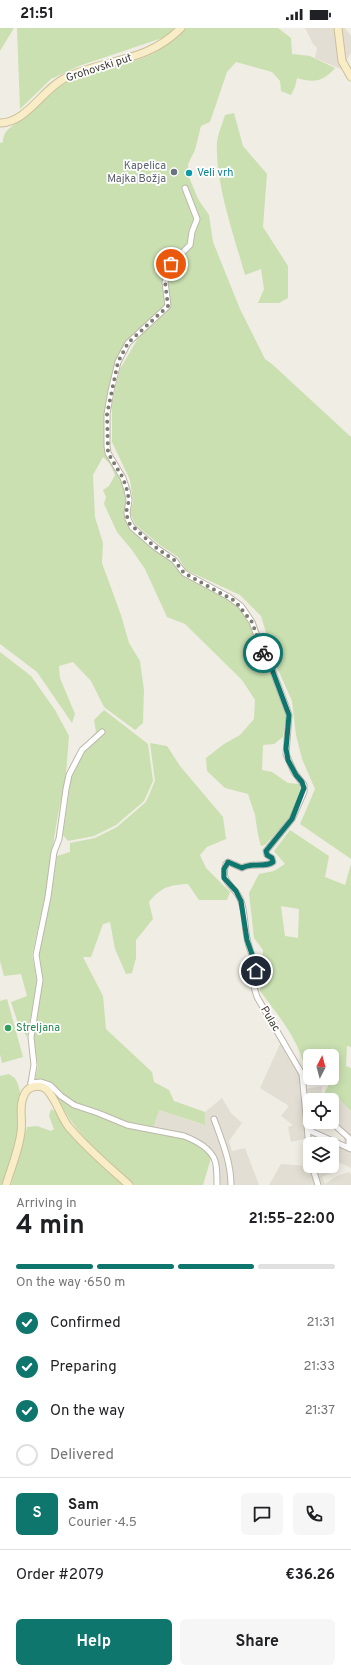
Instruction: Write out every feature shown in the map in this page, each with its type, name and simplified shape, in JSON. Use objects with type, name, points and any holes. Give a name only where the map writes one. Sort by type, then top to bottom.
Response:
[{"type":"main road","name":"Grohovski put","points":[[0,123],[11,122],[22,116],[53,85],[67,77],[149,52],[169,40],[181,28]]},
{"type":"main road","points":[[338,28],[342,61],[351,77]]},
{"type":"main road","points":[[6,1185],[21,1134],[22,1102],[25,1093],[32,1085],[40,1086],[48,1091],[70,1128],[100,1160],[129,1185]]},
{"type":"street","name":"Pulac","points":[[185,188],[197,216],[191,242],[175,260],[169,270],[165,282],[168,306],[128,343],[118,362],[107,414],[108,453],[123,478],[129,500],[126,513],[132,527],[155,547],[174,560],[184,573],[230,596],[249,617],[263,653],[270,664],[289,715],[286,754],[294,772],[302,782],[304,788],[294,815],[268,848],[267,855],[274,860],[271,864],[246,865],[242,868],[228,862],[226,864],[224,874],[226,882],[236,891],[243,906],[247,940],[255,963],[256,971],[254,985],[257,997],[302,1074],[309,1137]]},
{"type":"street","points":[[102,732],[82,750],[69,775],[66,789],[59,840],[54,852],[48,897],[36,955],[40,980],[31,1037],[34,1065],[32,1085],[41,1082],[50,1084],[61,1096],[74,1105],[98,1113],[127,1126],[184,1136],[191,1139],[208,1150],[213,1156],[216,1166],[217,1185]]},
{"type":"street","points":[[214,1119],[225,1148],[231,1175],[231,1185]]},
{"type":"street","points":[[309,1131],[350,1148],[349,1138],[339,1129]]},
{"type":"street","points":[[314,1173],[318,1185]]},
{"type":"shaded area","points":[[305,28],[345,28],[351,36],[351,53],[341,69],[315,58],[317,48],[313,44]]},
{"type":"shaded area","points":[[281,1042],[296,1070],[303,1072],[303,1085],[306,1085],[306,1089],[322,1086],[322,1093],[303,1093],[303,1129],[311,1129],[312,1137],[303,1137],[303,1139],[291,1142],[288,1127],[293,1125],[281,1116],[289,1106],[260,1088]]},
{"type":"shaded area","points":[[222,1098],[231,1113],[242,1123],[229,1141],[232,1151],[245,1148],[259,1185],[214,1185],[214,1166],[211,1158],[153,1132],[159,1110],[204,1125],[205,1112]]},
{"type":"shaded area","points":[[339,1099],[351,1111],[351,1168],[339,1162],[339,1144],[344,1146],[344,1137],[335,1129],[339,1129]]},
{"type":"shaded area","points":[[281,1164],[303,1166],[303,1173],[330,1173],[322,1177],[325,1184],[337,1176],[349,1172],[351,1175],[351,1185],[269,1185]]},
{"type":"green space","points":[[0,28],[14,28],[0,51]]},
{"type":"green space","points":[[17,28],[174,28],[168,36],[79,66],[51,79],[20,109]]},
{"type":"green space","points":[[185,28],[278,28],[291,38],[292,54],[310,56],[335,68],[331,73],[322,79],[308,81],[297,78],[291,95],[281,91],[280,81],[272,72],[236,62],[227,72],[210,122],[201,126],[195,150],[188,164],[189,177],[198,199],[209,215],[213,242],[240,309],[265,359],[351,437],[351,859],[300,824],[315,789],[302,759],[296,735],[292,701],[276,665],[261,616],[240,595],[186,570],[178,557],[160,545],[135,524],[130,513],[133,502],[130,480],[112,442],[112,405],[120,369],[140,335],[156,322],[159,314],[139,329],[127,342],[116,362],[105,441],[122,479],[127,500],[124,515],[128,525],[150,546],[170,561],[182,575],[229,599],[240,608],[248,619],[286,713],[283,737],[274,744],[263,745],[262,770],[272,772],[288,783],[300,784],[300,793],[294,810],[277,832],[265,845],[261,846],[255,815],[248,794],[225,788],[207,771],[206,758],[224,744],[240,735],[254,719],[255,700],[242,680],[185,624],[167,617],[145,569],[117,532],[104,504],[106,497],[103,490],[109,486],[115,475],[110,464],[103,457],[93,475],[95,517],[103,543],[102,563],[121,615],[129,643],[140,661],[144,690],[143,723],[135,730],[104,707],[91,681],[73,662],[59,666],[60,678],[75,714],[72,723],[37,672],[0,644],[0,143],[3,142],[5,133],[11,127],[26,116],[50,92],[66,80],[88,72],[144,58],[154,53]]},
{"type":"green space","points":[[234,113],[243,146],[267,174],[263,227],[288,266],[288,298],[279,303],[258,303],[264,289],[261,269],[245,275],[226,209],[219,175],[217,142],[225,115]]},
{"type":"green space","points":[[0,652],[31,676],[55,710],[69,736],[66,774],[45,896],[32,955],[37,981],[27,1037],[18,1023],[11,1002],[27,996],[21,974],[4,976],[0,961]]},
{"type":"green space","points":[[104,710],[148,744],[153,781],[144,801],[116,825],[94,836],[68,841],[63,835],[74,758],[96,732],[94,720]]},
{"type":"green space","points":[[150,743],[167,746],[180,766],[223,817],[226,839],[207,847],[200,855],[206,868],[230,892],[227,900],[199,900],[188,884],[170,886],[157,893],[149,902],[153,919],[136,940],[136,958],[132,973],[126,974],[115,949],[110,922],[103,924],[91,957],[83,957],[103,996],[106,1029],[152,1072],[154,1082],[169,1090],[174,1101],[205,1112],[205,1125],[159,1110],[154,1127],[123,1122],[74,1102],[49,1082],[35,1080],[38,1066],[33,1037],[41,981],[38,955],[51,897],[57,856],[70,852],[70,843],[95,838],[117,827],[146,802],[155,781]]},
{"type":"green space","points":[[290,830],[329,856],[325,877],[345,885],[351,864],[351,1047],[347,1046],[346,1066],[351,1068],[351,1111],[339,1099],[339,1093],[324,1093],[329,1085],[339,1085],[339,1049],[303,1049],[303,1062],[290,1033],[260,991],[263,950],[254,938],[249,893],[259,874],[274,871],[285,864],[274,851]],"holes":[[[281,906],[299,909],[298,938],[285,936]]]},
{"type":"green space","name":"Streljana","points":[[7,999],[23,1057],[2,1063],[0,1054],[0,1001]]},
{"type":"green space","points":[[9,1074],[14,1077],[20,1090],[20,1117],[12,1162],[5,1185],[0,1185],[0,1076]]},
{"type":"green space","points":[[60,1096],[118,1124],[138,1130],[184,1138],[194,1143],[203,1149],[211,1158],[203,1185],[134,1185],[101,1155],[81,1134],[64,1110],[57,1097]]},
{"type":"green space","points":[[51,1109],[56,1112],[62,1122],[125,1185],[11,1185],[27,1127],[37,1126],[51,1131],[54,1129],[49,1116]]},
{"type":"way so far","points":[[171,264],[165,282],[168,306],[140,330],[128,343],[118,362],[107,414],[108,453],[123,478],[127,490],[129,500],[126,513],[132,527],[155,547],[174,560],[184,573],[230,596],[241,606],[252,622],[263,653]]},
{"type":"place","name":"Kapelica Majka Božja","points":[[174,172]]},
{"type":"place","name":"Veli vrh","points":[[189,173]]},
{"type":"place","name":"Streljana","points":[[8,1028]]},
{"type":"route","points":[[256,971],[255,963],[247,940],[243,906],[236,891],[226,882],[224,878],[224,869],[228,862],[242,868],[246,865],[271,864],[274,860],[267,855],[266,851],[292,819],[304,792],[304,785],[296,775],[286,754],[289,715],[270,664],[263,653]]}]
